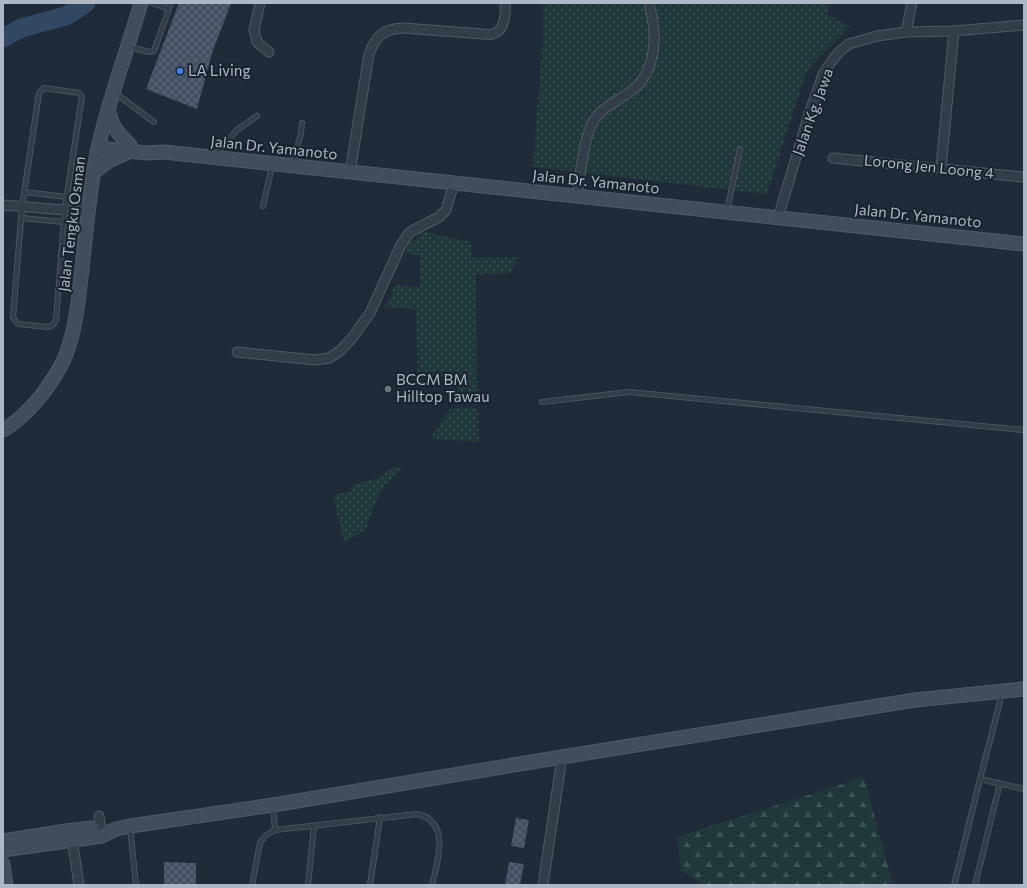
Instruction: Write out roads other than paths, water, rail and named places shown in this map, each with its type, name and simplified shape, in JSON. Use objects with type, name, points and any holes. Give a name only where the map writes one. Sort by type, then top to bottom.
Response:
[{"type":"main road","name":"Jalan Tengku Osman","points":[[3,430],[28,411],[49,385],[65,357],[74,326],[79,301],[94,172],[99,144],[141,3]]},
{"type":"main road","points":[[94,172],[130,148],[113,127],[108,110]]},
{"type":"main road","name":"Jalan Dr. Yamanoto","points":[[99,144],[213,158],[1024,244]]},
{"type":"main road","points":[[3,841],[101,826],[116,829],[273,805],[916,700],[1000,690],[1024,689]]},
{"type":"main road","points":[[3,850],[72,839],[101,826]]},
{"type":"main road","points":[[3,864],[6,885]]},
{"type":"street","points":[[260,3],[254,30],[257,42],[269,52]]},
{"type":"street","points":[[350,172],[369,54],[373,43],[381,34],[391,28],[403,28],[494,34],[500,30],[504,21],[506,10],[505,3]]},
{"type":"street","points":[[577,196],[587,136],[592,124],[597,116],[634,90],[646,75],[654,52],[654,32],[649,3]]},
{"type":"street","points":[[906,32],[912,3]]},
{"type":"street","name":"Jalan Kg. Jawa","points":[[778,218],[808,117],[824,74],[830,62],[848,44],[877,36],[906,32],[954,31],[1024,26]]},
{"type":"street","points":[[941,168],[954,31]]},
{"type":"street","name":"Lorong Jen Loong 4","points":[[833,158],[1024,177]]},
{"type":"street","points":[[236,352],[315,360],[329,358],[340,351],[352,338],[370,313],[401,245],[410,232],[439,217],[446,210],[454,183]]},
{"type":"street","points":[[3,205],[89,212]]},
{"type":"street","points":[[543,885],[562,757]]},
{"type":"street","points":[[72,839],[79,885]]},
{"type":"lane","points":[[152,3],[169,9]]},
{"type":"lane","points":[[128,46],[149,52],[154,51],[171,3]]},
{"type":"lane","points":[[44,88],[79,93],[82,96],[67,196],[56,320],[53,325],[48,327],[18,324],[13,317],[22,207],[39,93],[44,88]]},
{"type":"lane","points":[[114,92],[154,122]]},
{"type":"lane","points":[[213,158],[237,130],[257,116]]},
{"type":"lane","points":[[293,166],[302,123]]},
{"type":"lane","points":[[727,212],[740,149]]},
{"type":"lane","points":[[263,206],[272,164]]},
{"type":"lane","points":[[24,192],[67,196]]},
{"type":"lane","points":[[21,218],[64,222]]},
{"type":"lane","points":[[542,402],[629,392],[1024,430]]},
{"type":"lane","points":[[954,885],[1000,702],[1000,690]]},
{"type":"lane","points":[[980,779],[1024,789]]},
{"type":"lane","points":[[975,885],[1000,783]]},
{"type":"lane","points":[[273,805],[275,830]]},
{"type":"lane","points":[[252,885],[260,843],[265,836],[275,830],[417,814],[432,820],[437,830],[440,842],[439,855],[432,885]]},
{"type":"lane","points":[[370,885],[380,817]]},
{"type":"lane","points":[[130,826],[136,885]]},
{"type":"lane","points":[[308,885],[314,826]]},
{"type":"waterway","points":[[3,38],[21,28],[66,16],[86,3]]},
{"type":"place","name":"LA Living","points":[[180,71]]},
{"type":"place","name":"BCCM BM Hilltop Tawau","points":[[388,389]]}]
